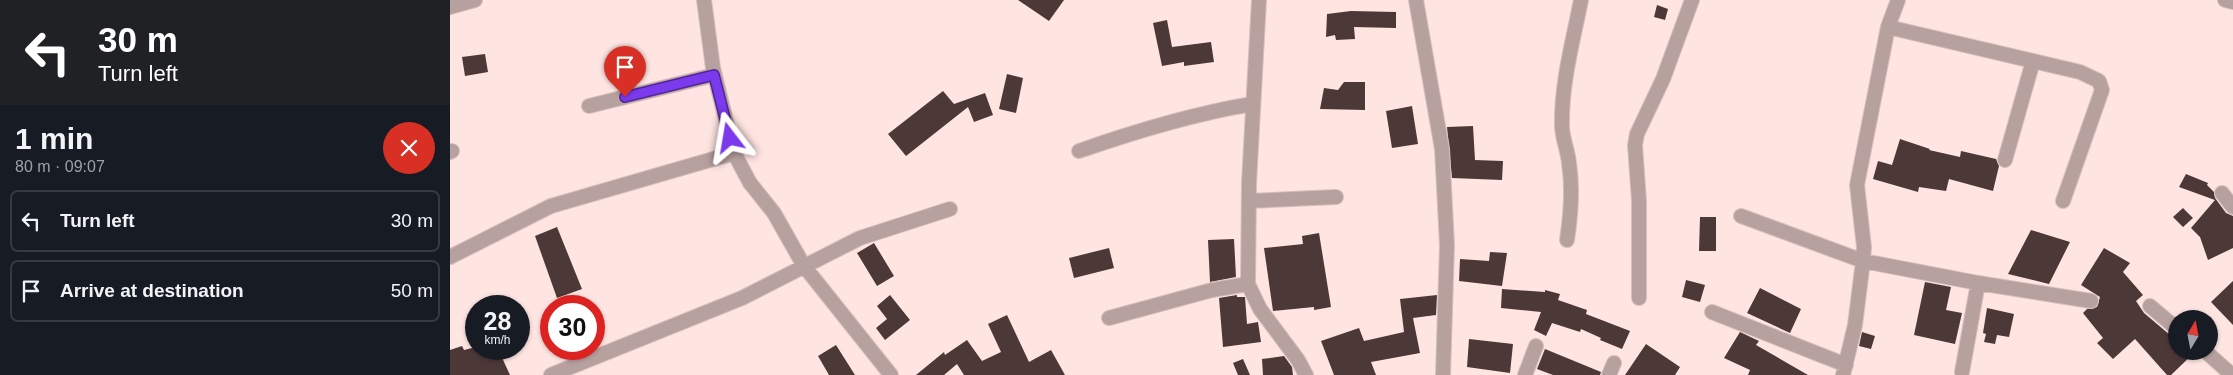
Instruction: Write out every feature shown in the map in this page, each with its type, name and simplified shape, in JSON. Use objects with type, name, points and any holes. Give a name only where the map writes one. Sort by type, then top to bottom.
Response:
[{"type":"street","points":[[450,7],[475,0]]},
{"type":"street","points":[[704,0],[714,75],[734,154],[750,183],[774,213],[804,266],[891,375]]},
{"type":"street","points":[[1259,0],[1252,104],[1248,284],[1260,309],[1298,360],[1306,375]]},
{"type":"street","points":[[1416,0],[1442,149],[1446,245],[1443,375]]},
{"type":"street","points":[[1567,240],[1572,195],[1569,162],[1562,128],[1562,112],[1581,0]]},
{"type":"street","points":[[1639,298],[1639,201],[1635,145],[1637,134],[1663,79],[1692,0]]},
{"type":"street","points":[[1712,312],[1845,370],[1855,325],[1864,247],[1857,185],[1888,27],[1898,0]]},
{"type":"street","points":[[2225,0],[2233,2]]},
{"type":"street","points":[[1888,27],[2033,60],[2092,76],[2099,81],[2102,90],[2063,202]]},
{"type":"street","points":[[2005,160],[2033,60]]},
{"type":"street","points":[[589,106],[714,75]]},
{"type":"street","points":[[1079,151],[1139,130],[1252,104]]},
{"type":"street","points":[[450,257],[551,206],[734,154]]},
{"type":"street","points":[[2222,193],[2233,207]]},
{"type":"street","points":[[1249,201],[1336,197]]},
{"type":"street","points":[[551,375],[742,298],[860,238],[950,209]]},
{"type":"street","points":[[1741,216],[1863,261],[1978,283],[2090,301]]},
{"type":"street","points":[[1962,372],[1978,283]]},
{"type":"street","points":[[1109,318],[1212,290],[1248,284]]},
{"type":"street","points":[[2150,306],[2168,321]]},
{"type":"street","points":[[1525,375],[1536,346]]},
{"type":"street","points":[[2215,360],[2232,375]]},
{"type":"building","points":[[1018,0],[1064,0],[1049,21]]},
{"type":"building","points":[[1657,5],[1668,9],[1665,20],[1654,17]]},
{"type":"building","points":[[1351,11],[1396,12],[1396,28],[1354,27],[1355,39],[1336,40],[1335,35],[1326,37],[1327,14]]},
{"type":"building","points":[[1167,20],[1172,47],[1211,42],[1214,62],[1184,66],[1184,62],[1162,66],[1153,23]]},
{"type":"building","points":[[485,54],[488,72],[465,76],[462,57]]},
{"type":"building","points":[[1007,74],[1023,78],[1016,113],[999,109]]},
{"type":"building","points":[[1344,82],[1365,82],[1365,110],[1320,109],[1324,88],[1338,90]]},
{"type":"building","points":[[943,91],[954,104],[985,93],[993,115],[974,122],[968,107],[906,156],[888,134]]},
{"type":"building","points":[[1412,106],[1418,144],[1392,148],[1386,111]]},
{"type":"building","points":[[1473,126],[1475,160],[1503,161],[1502,180],[1452,178],[1447,127]]},
{"type":"building","points":[[1900,139],[1929,150],[1960,157],[1961,151],[1996,159],[1999,166],[1993,191],[1949,179],[1946,191],[1919,187],[1918,192],[1873,179],[1878,161],[1892,165]]},
{"type":"building","points":[[2186,174],[2208,183],[2207,185],[2214,192],[2215,198],[2226,213],[2233,216],[2233,248],[2208,260],[2200,237],[2191,228],[2215,200],[2179,187]]},
{"type":"building","points":[[2183,208],[2193,218],[2183,227],[2173,217]]},
{"type":"building","points":[[1700,217],[1716,217],[1716,251],[1699,251]]},
{"type":"building","points":[[557,227],[582,289],[565,295],[556,295],[535,236]]},
{"type":"building","points":[[2031,230],[2070,242],[2049,284],[2008,274]]},
{"type":"building","points":[[1319,233],[1331,307],[1314,310],[1314,307],[1273,311],[1264,248],[1303,244],[1302,236]]},
{"type":"building","points":[[1234,239],[1236,277],[1210,282],[1208,240]]},
{"type":"building","points":[[874,243],[894,276],[877,286],[857,253]]},
{"type":"building","points":[[1109,248],[1114,268],[1074,278],[1069,258]]},
{"type":"building","points":[[2104,248],[2130,263],[2123,272],[2143,295],[2136,301],[2144,313],[2168,333],[2168,360],[2187,360],[2171,375],[2167,375],[2135,339],[2113,359],[2097,343],[2103,338],[2083,313],[2087,309],[2097,307],[2100,297],[2081,285]]},
{"type":"building","points":[[1490,252],[1507,253],[1502,286],[1459,281],[1460,259],[1489,261]]},
{"type":"building","points":[[1686,280],[1705,285],[1700,302],[1682,297]]},
{"type":"building","points":[[2233,281],[2233,325],[2211,302]]},
{"type":"building","points":[[1925,282],[1951,287],[1946,310],[1962,313],[1955,344],[1914,335]]},
{"type":"building","points":[[1760,288],[1801,309],[1790,333],[1747,313]]},
{"type":"building","points":[[1502,289],[1545,292],[1545,290],[1560,294],[1558,300],[1587,310],[1586,314],[1630,331],[1622,349],[1600,340],[1601,338],[1581,329],[1580,332],[1552,323],[1546,336],[1534,330],[1541,312],[1501,308]]},
{"type":"building","points":[[890,295],[910,320],[885,340],[876,328],[887,319],[877,306]]},
{"type":"building","points":[[1237,295],[1237,297],[1245,297],[1247,324],[1258,322],[1261,342],[1223,347],[1219,298]]},
{"type":"building","points":[[1437,295],[1436,315],[1413,318],[1420,353],[1371,362],[1376,375],[1334,375],[1321,341],[1359,328],[1364,341],[1404,332],[1400,299]]},
{"type":"building","points":[[1987,308],[2014,314],[2009,337],[1997,335],[1995,344],[1984,342],[1986,334],[1983,333]]},
{"type":"building","points":[[1007,315],[1029,362],[1051,350],[1065,375],[964,375],[957,364],[944,375],[916,375],[944,352],[945,355],[967,340],[982,361],[1001,352],[988,324]]},
{"type":"building","points":[[1740,332],[1759,341],[1756,345],[1808,375],[1748,375],[1750,370],[1724,358]]},
{"type":"building","points":[[1862,332],[1875,336],[1871,349],[1859,346]]},
{"type":"building","points":[[1469,339],[1513,344],[1510,373],[1467,367]]},
{"type":"building","points":[[1646,344],[1680,367],[1675,375],[1625,375]]},
{"type":"building","points":[[836,345],[855,375],[829,375],[818,356]]},
{"type":"building","points":[[462,346],[465,350],[465,360],[503,360],[510,375],[450,375],[450,350]]},
{"type":"building","points":[[1545,349],[1601,372],[1600,375],[1553,375],[1537,369]]},
{"type":"building","points":[[1284,356],[1292,367],[1293,375],[1263,375],[1262,359]]},
{"type":"building","points":[[1243,359],[1250,375],[1238,375],[1233,363]]},
{"type":"route","points":[[625,97],[714,75],[730,138]]}]
